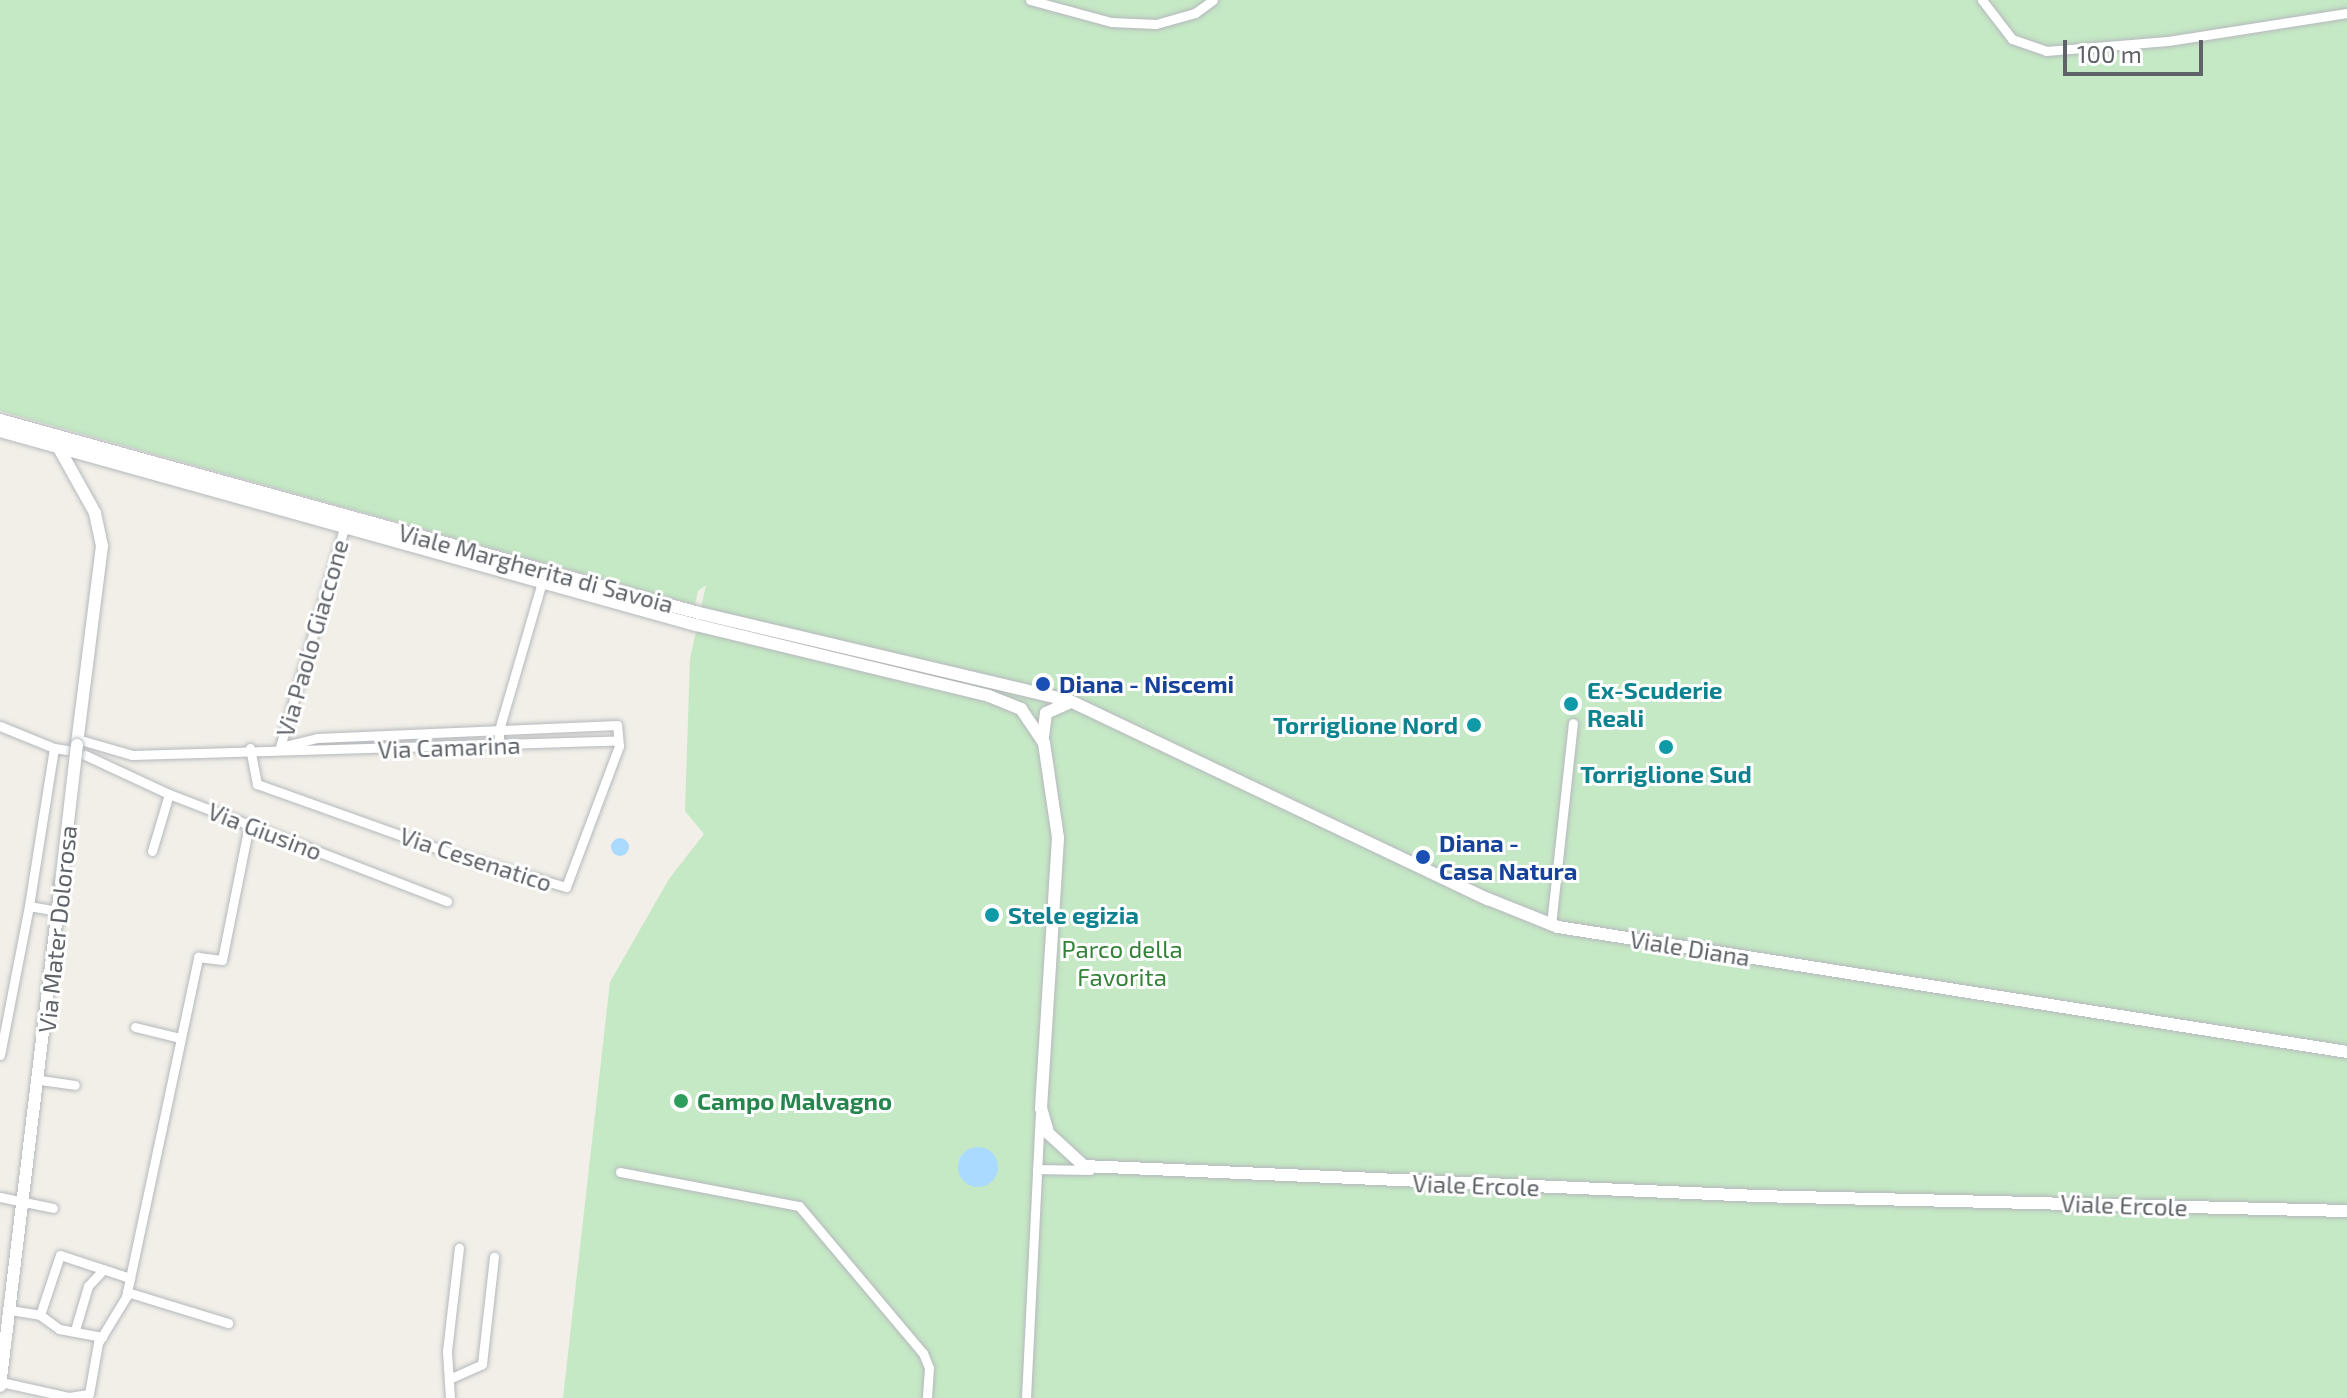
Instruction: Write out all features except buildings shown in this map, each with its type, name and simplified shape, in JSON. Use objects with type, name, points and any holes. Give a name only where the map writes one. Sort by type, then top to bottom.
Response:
[{"type":"street","points":[[1030,0],[1111,22],[1156,24],[1195,13],[1213,0]]},
{"type":"street","points":[[1982,0],[2012,39],[2046,51],[2168,41],[2347,13]]},
{"type":"street","name":"Via Mater Dolorosa","points":[[0,420],[49,433],[59,441],[74,478],[95,513],[102,546],[76,747],[40,1080],[23,1202],[6,1284],[10,1310],[0,1384]]},
{"type":"street","name":"Viale Margherita di Savoia","points":[[0,431],[59,441],[699,613],[1075,703]]},
{"type":"street","name":"Viale Margherita di Savoia","points":[[59,441],[344,528],[989,696],[1025,712]]},
{"type":"street","name":"Via Paolo Giaccone","points":[[280,747],[344,528]]},
{"type":"street","points":[[499,745],[499,730],[542,582]]},
{"type":"street","points":[[1044,743],[1046,713],[1062,702],[1075,703]]},
{"type":"street","name":"Viale Diana","points":[[1075,703],[1551,925],[2347,1052]]},
{"type":"street","name":"Viale Ercole","points":[[1025,712],[1044,743],[1058,838],[1041,1108],[1058,1145],[1084,1166],[1102,1170],[2347,1211]]},
{"type":"street","points":[[1551,925],[1573,723]]},
{"type":"street","name":"Via Camarina","points":[[280,747],[317,738],[617,725]]},
{"type":"street","name":"Via Cesenatico","points":[[250,748],[257,784],[447,852],[566,887],[618,741],[617,725]]},
{"type":"street","name":"Via Giusino","points":[[0,726],[54,748],[76,747],[169,794],[447,901]]},
{"type":"street","name":"Via Camarina","points":[[76,747],[132,755],[280,747],[317,751],[618,741]]},
{"type":"street","points":[[0,1055],[29,906],[54,748]]},
{"type":"street","points":[[152,851],[169,794]]},
{"type":"street","points":[[0,1384],[69,1397],[89,1394],[102,1337],[126,1294],[130,1278],[198,957],[222,960],[249,825]]},
{"type":"street","points":[[29,906],[58,911]]},
{"type":"street","points":[[135,1027],[180,1038]]},
{"type":"street","points":[[40,1080],[75,1085]]},
{"type":"street","points":[[1026,1398],[1041,1108]]},
{"type":"street","points":[[1037,1169],[1102,1170]]},
{"type":"street","points":[[620,1172],[799,1206],[923,1353],[929,1368],[927,1398]]},
{"type":"street","points":[[0,1197],[53,1208]]},
{"type":"street","points":[[450,1398],[447,1351],[459,1248]]},
{"type":"street","points":[[40,1315],[60,1255],[130,1278]]},
{"type":"street","points":[[449,1379],[482,1364],[494,1257]]},
{"type":"street","points":[[75,1330],[88,1286],[104,1269]]},
{"type":"street","points":[[126,1294],[228,1323]]},
{"type":"street","points":[[10,1310],[40,1315],[49,1326],[102,1337]]},
{"type":"green space","name":"Parco della Favorita","points":[[0,0],[2347,0],[2347,1398],[563,1398],[610,982],[669,879],[704,834],[685,811],[690,659],[706,585],[698,591],[695,605],[0,411]]},
{"type":"water","points":[[616,838],[624,838],[629,847],[627,854],[616,856],[611,851],[611,843]]},
{"type":"water","points":[[978,1147],[992,1153],[998,1167],[992,1181],[978,1187],[964,1181],[958,1167],[964,1153]]},
{"type":"place","name":"Diana - Niscemi","points":[[1043,684]]},
{"type":"place","name":"Ex-Scuderie Reali","points":[[1571,704]]},
{"type":"place","name":"Torriglione Nord","points":[[1474,725]]},
{"type":"place","name":"Torriglione Sud","points":[[1666,747]]},
{"type":"place","name":"Diana - Casa Natura","points":[[1423,857]]},
{"type":"place","name":"Stele egizia","points":[[992,915]]},
{"type":"place","name":"Campo Malvagno","points":[[681,1101]]}]
